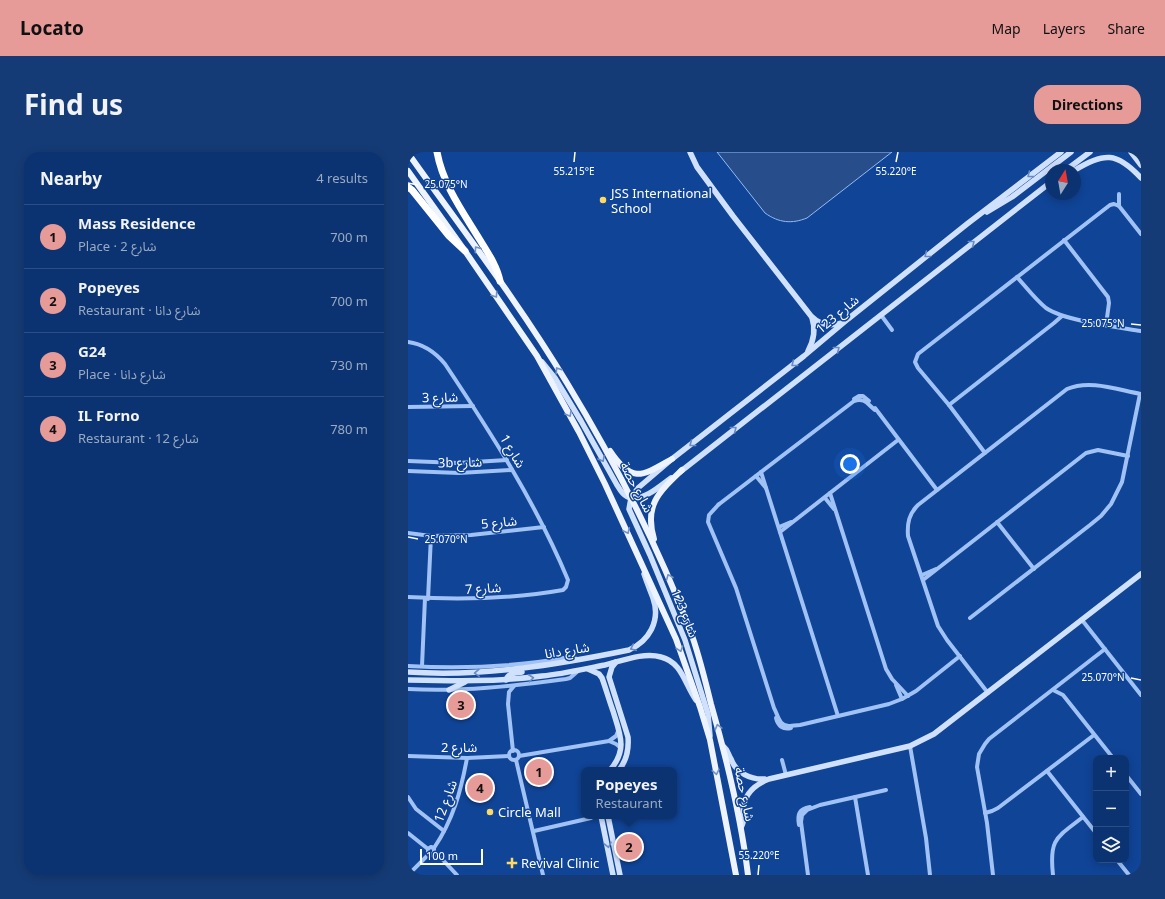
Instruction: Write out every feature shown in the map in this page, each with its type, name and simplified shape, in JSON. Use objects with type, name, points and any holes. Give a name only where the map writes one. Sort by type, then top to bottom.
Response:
[{"type":"highway","points":[[438,152],[442,171],[449,188],[492,260],[500,281]]},
{"type":"highway","points":[[409,188],[453,240],[465,251]]},
{"type":"main road","name":"شارع حصة","points":[[408,153],[500,281],[567,382],[631,498],[661,559],[691,633],[723,746],[741,827],[748,875]]},
{"type":"main road","name":"شارع حصة","points":[[408,171],[465,251],[536,356],[579,432],[605,484],[676,639],[700,707],[710,740],[736,875]]},
{"type":"main road","points":[[593,427],[616,461],[627,471],[639,474],[648,473],[672,459]]},
{"type":"main road","points":[[661,559],[651,524],[650,514],[653,503],[658,494],[682,470]]},
{"type":"street","points":[[690,152],[697,167],[715,193],[811,316],[822,323],[831,325],[840,324],[848,319]]},
{"type":"street","name":"شارع 123","points":[[710,740],[708,714],[700,685],[685,640],[650,555],[629,509],[631,498],[638,488],[672,459],[804,356],[966,224],[1061,152]]},
{"type":"street","points":[[966,224],[976,220],[1012,197],[1071,152]]},
{"type":"street","points":[[1074,164],[1090,152]]},
{"type":"street","points":[[1112,152],[1130,162],[1141,177]]},
{"type":"street","points":[[1128,152],[1139,162]]},
{"type":"street","points":[[1131,152],[1139,162]]},
{"type":"street","points":[[1136,152],[1139,162]]},
{"type":"street","points":[[1081,166],[1095,157],[1110,155],[1125,161],[1141,177]]},
{"type":"street","name":"شارع 123","points":[[631,498],[650,493],[682,470],[1045,187]]},
{"type":"street","points":[[1009,214],[1045,191]]},
{"type":"street","points":[[1119,194],[1119,206]]},
{"type":"street","points":[[985,453],[949,405],[918,368],[915,362],[916,358],[921,352],[1110,205],[1114,204],[1119,206],[1141,234]]},
{"type":"street","points":[[1064,240],[1108,297],[1109,303],[1106,325]]},
{"type":"street","points":[[1017,277],[1041,303],[1060,315],[1141,331]]},
{"type":"street","points":[[881,315],[892,330]]},
{"type":"street","points":[[949,405],[1051,325],[1060,315]]},
{"type":"street","points":[[804,356],[812,344],[814,336],[811,316]]},
{"type":"street","name":"شارع 1","points":[[408,342],[428,348],[440,358],[473,406],[507,460],[544,527],[568,580],[566,587],[559,590]]},
{"type":"street","points":[[536,356],[549,370],[578,415],[623,494],[631,498]]},
{"type":"street","points":[[970,618],[1034,569],[1106,510],[1115,497],[1122,482],[1141,394],[1086,384],[1073,387],[1062,393],[913,510],[908,522],[908,536],[922,574],[938,626],[988,693]]},
{"type":"street","points":[[937,490],[875,410],[866,401],[860,399],[846,406],[707,514],[705,518],[734,584],[774,708],[777,722],[781,728],[788,729],[889,704],[902,699],[960,656]]},
{"type":"street","name":"شارع 3","points":[[408,407],[473,406]]},
{"type":"street","points":[[780,532],[898,440]]},
{"type":"street","points":[[923,580],[1090,451],[1098,450],[1128,456]]},
{"type":"street","name":"3b شارع","points":[[408,461],[458,463],[507,460]]},
{"type":"street","name":"3b شارع","points":[[408,471],[459,473],[512,470]]},
{"type":"street","points":[[761,472],[838,716]]},
{"type":"street","points":[[756,476],[763,484],[767,492]]},
{"type":"street","points":[[830,493],[888,674],[908,696]]},
{"type":"street","points":[[825,498],[833,506],[837,515]]},
{"type":"street","points":[[778,527],[797,519]]},
{"type":"street","points":[[997,522],[1034,569]]},
{"type":"street","name":"شارع 5","points":[[408,533],[431,536],[471,535],[544,527]]},
{"type":"street","points":[[422,666],[431,536]]},
{"type":"street","name":"شارع دانا","points":[[408,672],[478,673],[579,660],[629,650],[642,642],[652,631],[654,623],[655,607],[646,582],[642,564]]},
{"type":"street","points":[[922,574],[940,567]]},
{"type":"street","points":[[723,746],[728,752],[733,765],[741,773],[755,779],[769,779],[910,746],[934,734],[1141,574]]},
{"type":"street","name":"شارع 7","points":[[408,597],[461,599],[503,597],[559,590]]},
{"type":"street","points":[[1082,620],[1141,695]]},
{"type":"street","points":[[993,875],[978,766],[981,749],[989,739],[1105,649]]},
{"type":"street","name":"شارع دانا","points":[[408,680],[506,680],[580,670],[647,655],[662,657],[669,660],[681,670],[694,698],[700,707]]},
{"type":"street","points":[[408,666],[451,668],[480,667],[537,662],[570,657],[579,660]]},
{"type":"street","name":"شارع دانا","points":[[616,662],[612,667],[609,677],[622,742],[621,749]]},
{"type":"street","points":[[516,760],[512,760],[509,756],[513,751],[505,687],[506,680],[511,674],[537,669],[545,665]]},
{"type":"street","name":"شارع دانا","points":[[588,668],[599,674],[602,678],[628,737],[626,759],[620,767]]},
{"type":"street","points":[[408,689],[449,690],[505,687],[570,678],[580,670]]},
{"type":"street","points":[[449,690],[467,681]]},
{"type":"street","points":[[895,683],[902,699]]},
{"type":"street","points":[[1060,684],[1063,695],[1110,755]]},
{"type":"street","points":[[508,703],[509,692],[514,686]]},
{"type":"street","points":[[1053,690],[1063,695]]},
{"type":"street","points":[[609,742],[616,736],[619,728]]},
{"type":"street","points":[[985,813],[995,810],[1094,734]]},
{"type":"street","points":[[516,760],[519,756],[609,742],[616,744],[621,749],[612,767]]},
{"type":"street","points":[[910,746],[926,838],[930,875]]},
{"type":"street","points":[[513,751],[518,752],[519,756]]},
{"type":"street","name":"شارع 2","points":[[408,756],[467,758],[509,756]]},
{"type":"street","name":"شارع 12","points":[[434,848],[444,831],[458,800],[467,758]]},
{"type":"street","points":[[516,760],[534,831],[543,875]]},
{"type":"street","points":[[782,760],[786,775]]},
{"type":"street","points":[[1047,771],[1093,829]]},
{"type":"street","points":[[741,827],[743,823],[743,808],[746,797],[754,787],[769,779]]},
{"type":"street","points":[[1129,779],[1141,794]]},
{"type":"street","points":[[808,875],[798,819],[799,813],[805,808],[886,790]]},
{"type":"street","points":[[408,797],[416,809],[444,831]]},
{"type":"street","points":[[855,797],[868,875]]},
{"type":"street","points":[[1053,875],[1051,855],[1054,843],[1062,833],[1083,817]]},
{"type":"street","points":[[534,831],[584,819]]},
{"type":"street","points":[[597,819],[603,823]]},
{"type":"street","points":[[602,819],[613,875]]},
{"type":"street","points":[[609,819],[620,875]]},
{"type":"street","points":[[408,833],[428,849],[428,852],[442,858],[457,875]]},
{"type":"street","points":[[408,875],[432,854],[434,848],[431,847],[428,849]]},
{"type":"street","points":[[1119,863],[1128,875]]},
{"type":"water","points":[[717,152],[892,152],[807,218],[786,222],[775,219],[765,213]]},
{"type":"place","name":"JSS International School","points":[[603,200]]},
{"type":"place","name":"G24","points":[[461,705]]},
{"type":"place","name":"Mass Residence","points":[[539,772]]},
{"type":"place","name":"IL Forno","points":[[480,788]]},
{"type":"place","name":"Circle Mall","points":[[490,812]]},
{"type":"place","name":"Popeyes","points":[[629,847]]},
{"type":"place","name":"Revival Clinic","points":[[512,863]]}]
